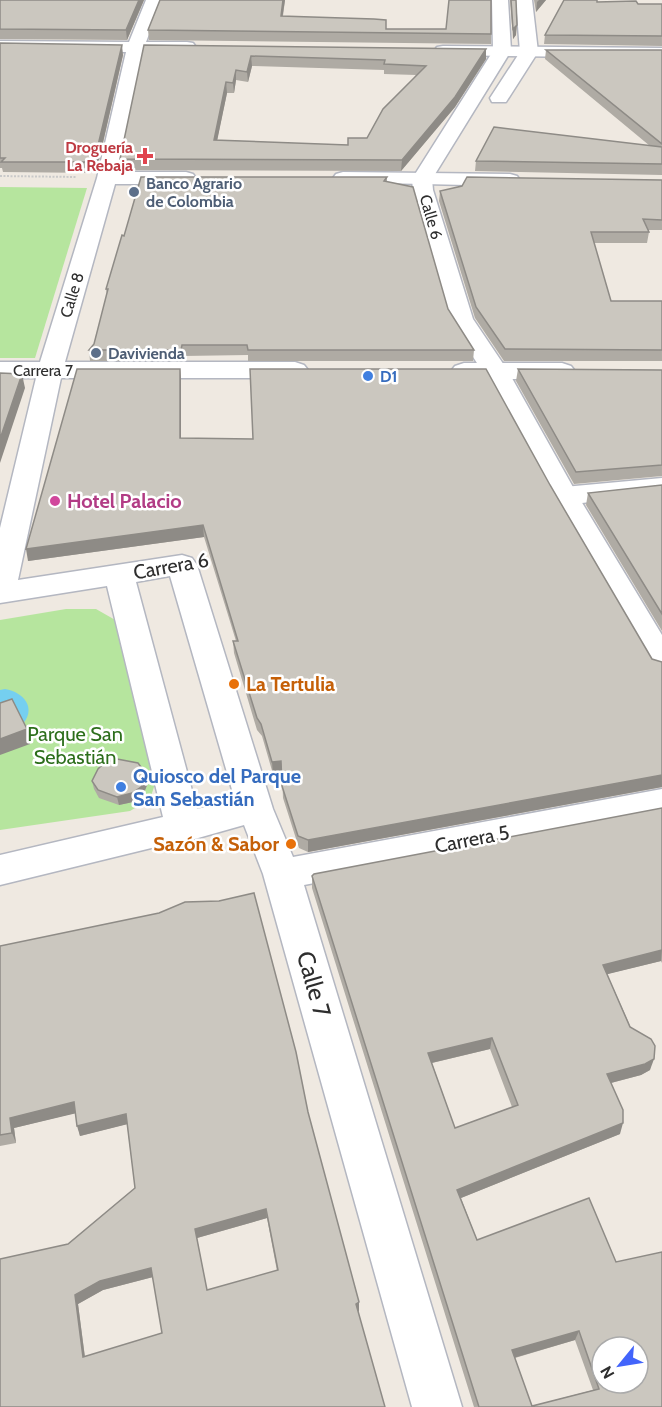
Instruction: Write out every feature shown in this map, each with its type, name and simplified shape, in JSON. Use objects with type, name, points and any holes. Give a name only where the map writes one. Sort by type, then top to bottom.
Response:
[{"type":"street","name":"Calle 8","points":[[0,593],[50,370],[107,177],[136,46],[154,0]]},
{"type":"street","points":[[500,0],[502,51]]},
{"type":"street","points":[[491,111],[529,52],[524,0]]},
{"type":"street","points":[[0,46],[207,47]]},
{"type":"street","points":[[431,50],[662,53]]},
{"type":"street","name":"Calle 6","points":[[502,51],[422,179],[461,319],[495,371],[564,496],[662,662]]},
{"type":"street","name":"Calle 6","points":[[460,159],[444,189],[477,315],[495,371]]},
{"type":"street","points":[[107,177],[200,178]]},
{"type":"street","points":[[329,178],[531,180]]},
{"type":"street","name":"Carrera 7","points":[[0,370],[320,370]]},
{"type":"street","points":[[437,371],[591,371]]},
{"type":"street","points":[[564,496],[662,486]]},
{"type":"street","name":"Carrera 6","points":[[0,593],[182,564]]},
{"type":"street","name":"Calle 7","points":[[182,564],[255,809],[282,874],[437,1407]]},
{"type":"street","points":[[118,576],[184,828]]},
{"type":"street","name":"Carrera 5","points":[[282,874],[662,803]]},
{"type":"street","points":[[0,870],[184,828],[255,809]]},
{"type":"path","points":[[0,176],[107,177]]},
{"type":"green space","points":[[0,187],[87,188],[35,358],[0,358]]},
{"type":"green space","name":"Parque San Sebastián","points":[[66,609],[96,609],[117,621],[155,784],[150,799],[130,811],[0,830],[0,620]]},
{"type":"water","points":[[5,689],[23,698],[28,713],[26,720],[19,728],[0,738],[0,690]]},
{"type":"building","points":[[0,0],[139,0],[126,30],[0,29]]},
{"type":"building","points":[[160,0],[283,0],[281,16],[386,20],[386,29],[446,29],[449,0],[491,0],[491,34],[148,30]]},
{"type":"building","points":[[511,0],[516,0],[517,25],[513,29]]},
{"type":"building","points":[[564,0],[636,1],[638,4],[662,4],[662,36],[545,35]]},
{"type":"building","points":[[0,43],[122,45],[94,162],[1,162],[5,158],[0,158]]},
{"type":"building","points":[[144,45],[486,49],[455,97],[402,160],[120,159]],"holes":[[[251,56],[385,60],[384,64],[426,66],[383,109],[367,138],[348,138],[348,145],[214,140],[226,82],[233,83],[236,70],[247,72]]]},
{"type":"building","points":[[546,50],[662,50],[662,144]]},
{"type":"building","points":[[494,127],[662,147],[662,164],[476,161]]},
{"type":"building","points":[[141,177],[387,177],[384,181],[413,187],[448,309],[474,350],[248,350],[247,345],[182,345],[181,350],[89,350],[94,344],[108,289],[106,289]]},
{"type":"building","points":[[467,177],[662,180],[662,220],[643,219],[649,232],[591,232],[611,301],[662,301],[662,350],[505,349],[476,307],[440,191],[462,186]]},
{"type":"building","points":[[77,369],[180,369],[180,438],[253,439],[250,369],[486,369],[550,485],[652,659],[662,662],[662,775],[308,840],[298,836],[282,786],[281,761],[272,762],[261,724],[257,718],[233,641],[238,641],[203,525],[26,549]]},
{"type":"building","points":[[518,369],[662,370],[662,465],[576,472]]},
{"type":"building","points":[[0,373],[22,374],[0,439]]},
{"type":"building","points":[[662,485],[662,614],[588,493]]},
{"type":"building","points":[[12,699],[27,729],[0,739],[0,703]]},
{"type":"building","name":"Quiosco del Parque San Sebastián","points":[[117,759],[138,763],[147,775],[141,787],[132,793],[117,797],[98,790],[92,781],[104,763]]},
{"type":"building","points":[[662,808],[662,950],[603,965],[630,1027],[651,1039],[655,1046],[654,1059],[645,1064],[607,1074],[623,1110],[623,1123],[457,1190],[477,1240],[589,1198],[616,1262],[662,1252],[662,1407],[479,1407],[312,876]],"holes":[[[492,1038],[518,1105],[455,1128],[428,1053]],[[579,1331],[590,1363],[590,1335],[650,1335],[650,1395],[590,1395],[590,1391],[532,1406],[512,1350]]]},
{"type":"building","points":[[254,893],[296,1052],[308,1112],[359,1302],[356,1304],[385,1407],[0,1407],[0,1259],[68,1244],[135,1188],[126,1114],[77,1126],[74,1102],[10,1118],[12,1133],[0,1135],[0,946],[159,913],[185,902],[219,901]],"holes":[[[266,1209],[278,1270],[207,1290],[195,1229]],[[151,1268],[162,1333],[83,1357],[75,1295],[100,1281]]]},
{"type":"place","name":"Droguería La Rebaja","points":[[145,156]]},
{"type":"place","name":"Banco Agrario de Colombia","points":[[134,192]]},
{"type":"place","name":"Davivienda","points":[[96,353]]},
{"type":"place","name":"D1","points":[[368,376]]},
{"type":"place","name":"Hotel Palacio","points":[[55,501]]},
{"type":"place","name":"La Tertulia","points":[[234,684]]},
{"type":"place","name":"Quiosco del Parque San Sebastián","points":[[121,787]]},
{"type":"place","name":"Sazón & Sabor","points":[[291,844]]}]
